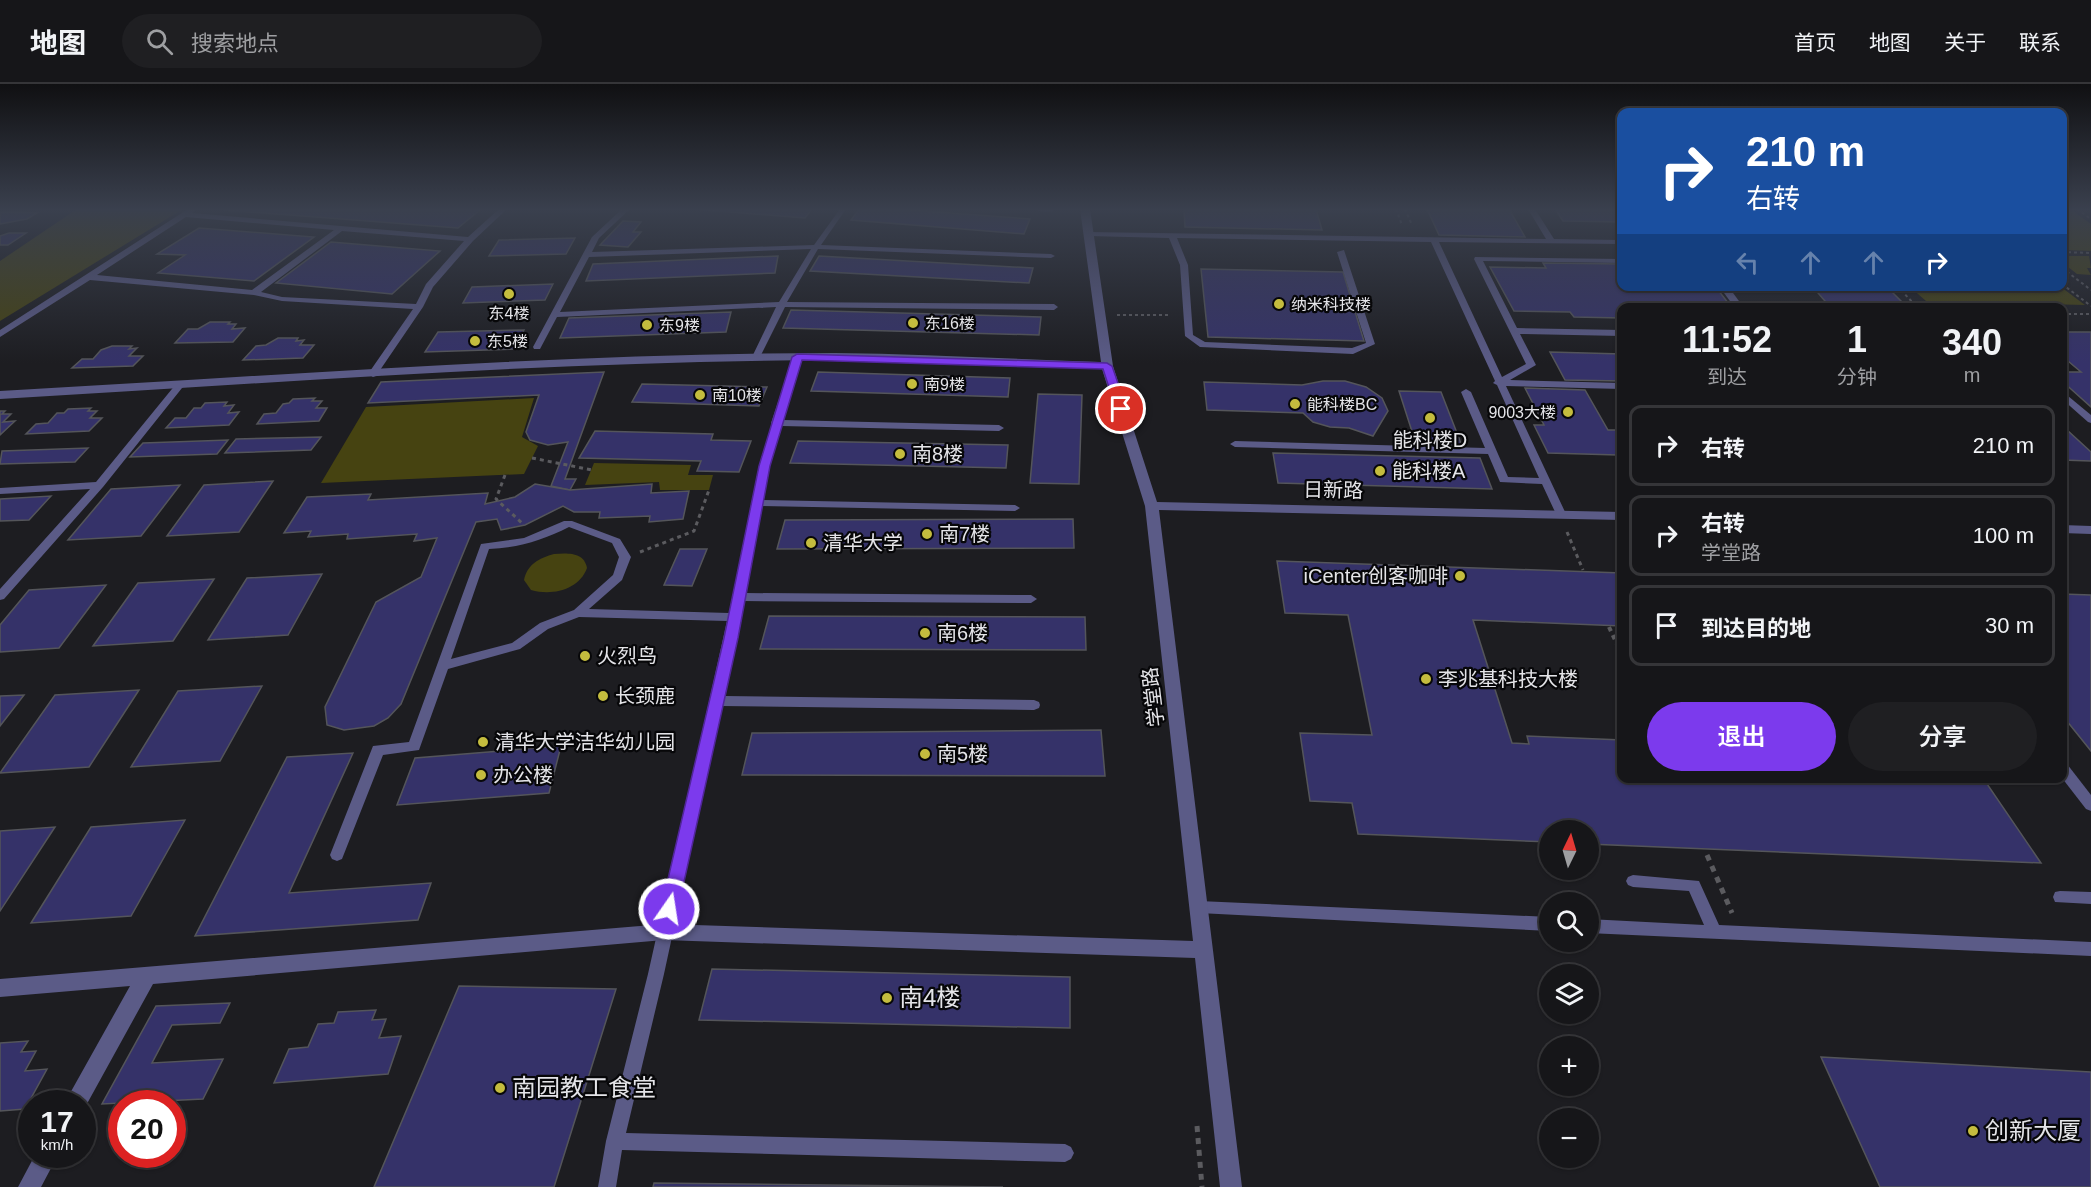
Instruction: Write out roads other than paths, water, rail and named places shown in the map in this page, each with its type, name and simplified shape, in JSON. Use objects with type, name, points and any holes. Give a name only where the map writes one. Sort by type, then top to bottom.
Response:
[{"type":"street","name":"学堂路","points":[[1092,260],[1107,366],[1152,506],[1231,1187]]},
{"type":"street","points":[[0,395],[373,374],[756,357],[1107,366]]},
{"type":"street","name":"日新路","points":[[1152,506],[1617,516]]},
{"type":"street","points":[[2067,529],[2091,530]]},
{"type":"street","points":[[0,988],[147,978],[664,932],[1204,950]]},
{"type":"street","points":[[83,1090],[147,978]]},
{"type":"street","points":[[29,1187],[40,1168]]},
{"type":"lane","points":[[0,334],[115,260]]},
{"type":"lane","points":[[254,293],[298,260]]},
{"type":"lane","points":[[373,374],[419,307],[429,286],[451,260]]},
{"type":"lane","points":[[537,347],[584,260]]},
{"type":"lane","points":[[756,357],[780,304],[806,260]]},
{"type":"lane","points":[[1182,260],[1189,336],[1203,345],[1353,351],[1371,344],[1344,260]]},
{"type":"lane","points":[[1443,260],[1498,383],[1561,514]]},
{"type":"lane","points":[[1479,260],[1531,365],[1498,383]]},
{"type":"lane","points":[[1584,260],[1617,261]]},
{"type":"lane","points":[[88,278],[254,293],[282,299],[419,307]]},
{"type":"lane","points":[[1727,291],[1736,303]]},
{"type":"lane","points":[[554,315],[780,304],[1054,307]]},
{"type":"lane","points":[[1514,331],[1617,333]]},
{"type":"lane","points":[[607,1187],[615,1141],[656,974],[736,616],[757,504],[776,423],[797,357]]},
{"type":"lane","points":[[1498,383],[1617,386]]},
{"type":"lane","points":[[0,596],[99,484],[179,386]]},
{"type":"lane","points":[[1466,392],[1504,480],[1545,481]]},
{"type":"lane","points":[[2067,398],[2091,420]]},
{"type":"lane","points":[[776,423],[999,428]]},
{"type":"lane","points":[[1235,444],[1491,451]]},
{"type":"lane","points":[[0,491],[99,484]]},
{"type":"lane","points":[[757,504],[1015,508]]},
{"type":"lane","points":[[337,855],[378,750],[414,746],[442,666],[485,546],[513,546],[538,538],[568,523],[616,541],[625,556],[618,578],[578,613],[544,626],[516,646],[442,666]]},
{"type":"lane","points":[[740,597],[1031,599]]},
{"type":"lane","points":[[578,613],[736,616]]},
{"type":"lane","points":[[717,701],[1034,705]]},
{"type":"lane","points":[[2067,774],[2091,805]]},
{"type":"lane","points":[[1633,882],[1694,885],[1714,932]]},
{"type":"lane","points":[[2060,897],[2091,898]]},
{"type":"lane","points":[[1199,907],[1539,923]]},
{"type":"lane","points":[[1599,927],[2091,949]]},
{"type":"lane","points":[[615,1141],[1065,1153]]},
{"type":"place","name":"东4楼","points":[[509,294]]},
{"type":"place","name":"纳米科技楼","points":[[1279,304]]},
{"type":"place","name":"东16楼","points":[[913,323]]},
{"type":"place","name":"东9楼","points":[[647,325]]},
{"type":"place","name":"东5楼","points":[[475,341]]},
{"type":"place","name":"南9楼","points":[[912,384]]},
{"type":"place","name":"南10楼","points":[[700,395]]},
{"type":"place","name":"能科楼BC","points":[[1295,404]]},
{"type":"place","name":"9003大楼","points":[[1568,412]]},
{"type":"place","name":"能科楼D","points":[[1430,418]]},
{"type":"place","name":"南8楼","points":[[900,454]]},
{"type":"place","name":"能科楼A","points":[[1380,471]]},
{"type":"place","name":"南7楼","points":[[927,534]]},
{"type":"place","name":"清华大学","points":[[811,543]]},
{"type":"place","name":"iCenter创客咖啡","points":[[1460,576]]},
{"type":"place","name":"南6楼","points":[[925,633]]},
{"type":"place","name":"火烈鸟","points":[[585,656]]},
{"type":"place","name":"李兆基科技大楼","points":[[1426,679]]},
{"type":"place","name":"长颈鹿","points":[[603,696]]},
{"type":"place","name":"清华大学洁华幼儿园","points":[[483,742]]},
{"type":"place","name":"南5楼","points":[[925,754]]},
{"type":"place","name":"办公楼","points":[[481,775]]},
{"type":"place","name":"南4楼","points":[[887,998]]},
{"type":"place","name":"南园教工食堂","points":[[500,1088]]},
{"type":"place","name":"创新大厦","points":[[1973,1131]]}]
